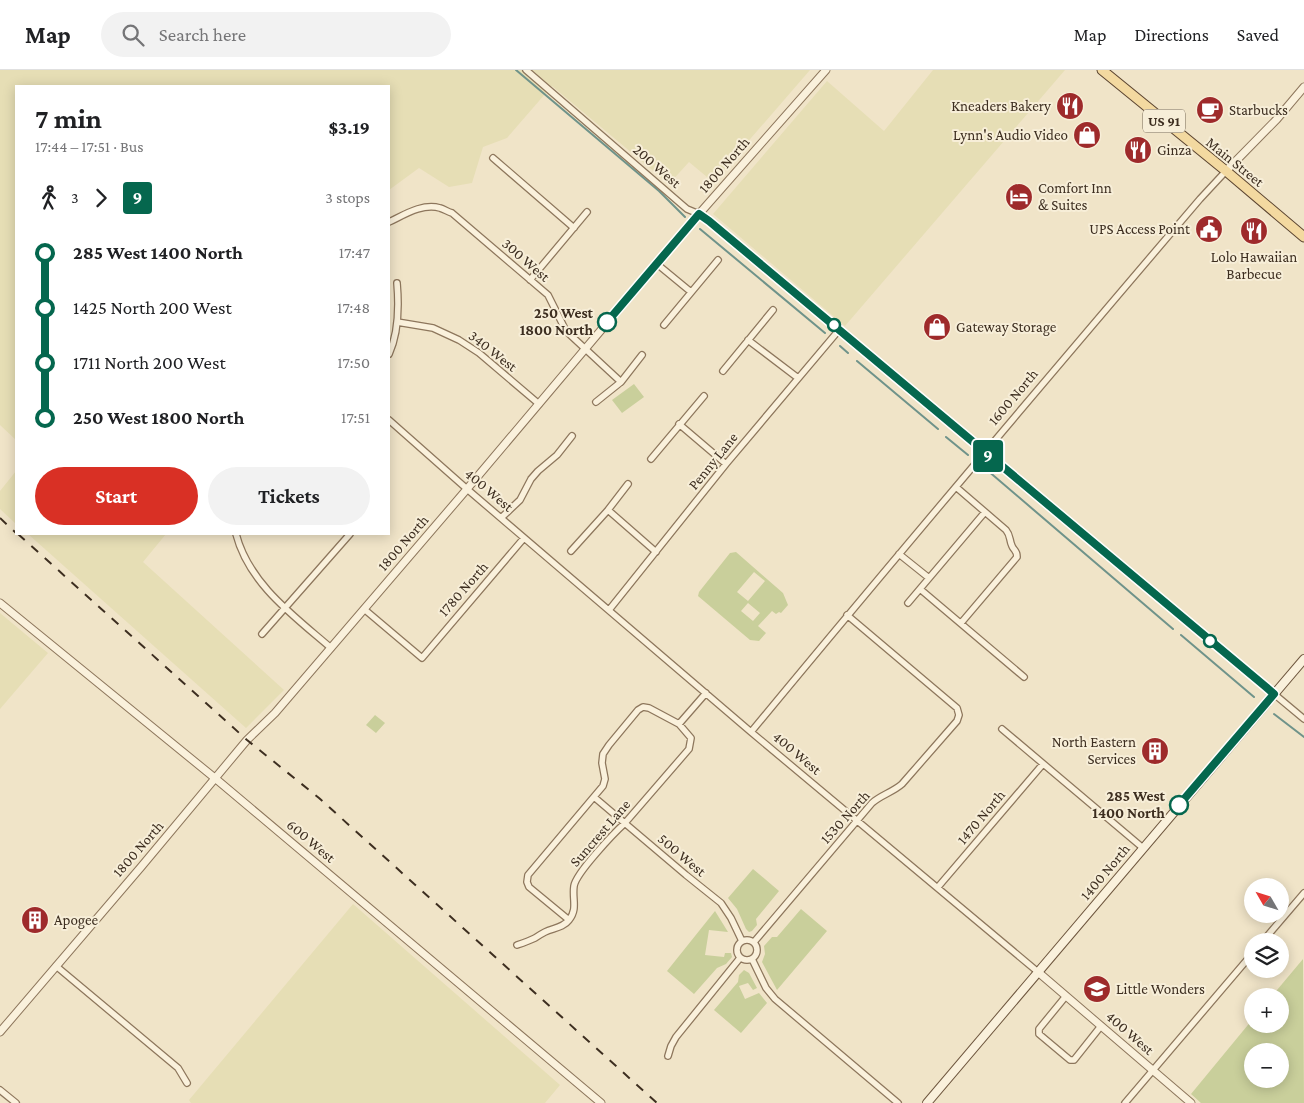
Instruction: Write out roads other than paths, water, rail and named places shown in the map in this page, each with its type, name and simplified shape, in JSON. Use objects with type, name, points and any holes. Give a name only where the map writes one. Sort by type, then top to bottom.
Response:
[{"type":"main road","name":"Main Street","points":[[1102,70],[1304,237]]},
{"type":"main road","name":"1400 North","points":[[927,1103],[1304,659]]},
{"type":"street","name":"200 West","points":[[526,70],[687,209],[709,221],[1304,720]]},
{"type":"street","name":"1800 North","points":[[0,1032],[216,779],[247,740],[276,713],[699,214],[826,70]]},
{"type":"street","name":"1600 North","points":[[751,732],[984,452],[1200,199],[1304,88]]},
{"type":"street","points":[[493,158],[574,228]]},
{"type":"street","name":"300 West","points":[[390,222],[412,211],[427,207],[440,208],[452,213],[548,295],[566,330],[620,382]]},
{"type":"street","points":[[530,280],[587,212]]},
{"type":"street","points":[[664,325],[718,260]]},
{"type":"street","points":[[657,264],[691,292]]},
{"type":"street","points":[[390,350],[397,322],[399,303],[397,283]]},
{"type":"street","points":[[723,371],[773,310]]},
{"type":"street","name":"340 West","points":[[397,322],[432,328],[460,340],[479,353],[539,404]]},
{"type":"street","name":"Penny Lane","points":[[609,610],[726,464],[839,330]]},
{"type":"street","points":[[748,340],[798,378]]},
{"type":"street","points":[[596,402],[620,382],[642,355]]},
{"type":"street","points":[[651,459],[704,396]]},
{"type":"street","name":"400 West","points":[[390,421],[751,732],[938,887],[1191,1103]]},
{"type":"street","points":[[679,424],[726,464]]},
{"type":"street","points":[[502,518],[520,500],[531,479],[557,455],[572,436]]},
{"type":"street","points":[[571,551],[608,510],[628,484]]},
{"type":"street","points":[[956,487],[1009,533],[1012,546],[1017,553],[1017,557],[961,624]]},
{"type":"street","points":[[608,510],[656,552]]},
{"type":"street","points":[[908,603],[985,512]]},
{"type":"street","points":[[236,535],[251,569],[271,594],[331,648]]},
{"type":"street","points":[[262,634],[349,535]]},
{"type":"street","name":"1780 North","points":[[364,609],[422,658],[524,538]]},
{"type":"street","points":[[899,554],[929,578]]},
{"type":"street","points":[[920,589],[1024,677]]},
{"type":"street","name":"600 West","points":[[0,603],[216,779],[601,1103]]},
{"type":"street","name":"1530 North","points":[[754,942],[872,803],[902,784],[957,721],[959,715],[957,708],[847,615]]},
{"type":"street","points":[[517,945],[563,925],[569,920],[529,887],[527,882],[528,875],[603,786],[605,779],[602,763],[603,754],[608,745],[638,710],[643,707],[649,708],[679,724],[706,693]]},
{"type":"street","name":"Suncrest Lane","points":[[569,920],[574,912],[574,886],[578,876],[689,749],[691,738],[679,724]]},
{"type":"street","points":[[1002,729],[1143,848]]},
{"type":"street","name":"1470 North","points":[[938,887],[1043,764]]},
{"type":"street","name":"500 West","points":[[594,796],[721,903],[742,941]]},
{"type":"street","points":[[1270,933],[1304,893]]},
{"type":"street","points":[[742,941],[754,942],[757,951],[756,955],[752,959],[740,958],[737,949],[742,941]]},
{"type":"street","points":[[668,1056],[676,1037],[740,958]]},
{"type":"street","points":[[752,959],[766,988],[775,999],[898,1103]]},
{"type":"street","points":[[1125,1103],[1244,963]]},
{"type":"street","points":[[56,966],[178,1068],[187,1084]]},
{"type":"street","points":[[1066,996],[1038,1029],[1039,1034],[1057,1050],[1070,1060],[1074,1060],[1101,1026]]},
{"type":"street","points":[[0,1090],[16,1103]]},
{"type":"waterway","points":[[516,70],[659,191],[685,217]]},
{"type":"waterway","points":[[700,229],[825,333]]},
{"type":"waterway","points":[[840,346],[848,353]]},
{"type":"waterway","points":[[857,361],[938,429]]},
{"type":"waterway","points":[[946,437],[968,455]]},
{"type":"waterway","points":[[987,470],[1173,629]]},
{"type":"waterway","points":[[1181,635],[1254,697]]},
{"type":"waterway","points":[[1274,714],[1304,737]]},
{"type":"railway","points":[[0,518],[15,532]]},
{"type":"railway","points":[[19,535],[247,740],[319,798],[657,1103]]},
{"type":"place","name":"Kneaders Bakery","points":[[1070,106]]},
{"type":"place","name":"Starbucks","points":[[1210,110]]},
{"type":"place","name":"Lynn's Audio Video","points":[[1087,135]]},
{"type":"place","name":"Ginza","points":[[1138,150]]},
{"type":"place","name":"Comfort Inn & Suites","points":[[1019,197]]},
{"type":"place","name":"UPS Access Point","points":[[1209,229]]},
{"type":"place","name":"Lolo Hawaiian Barbecue","points":[[1254,231]]},
{"type":"place","name":"250 West 1800 North","points":[[607,322]]},
{"type":"place","name":"Gateway Storage","points":[[937,327]]},
{"type":"place","name":"North Eastern Services","points":[[1155,751]]},
{"type":"place","name":"285 West 1400 North","points":[[1179,805]]},
{"type":"place","name":"Apogee","points":[[35,920]]},
{"type":"place","name":"Little Wonders","points":[[1097,989]]}]
